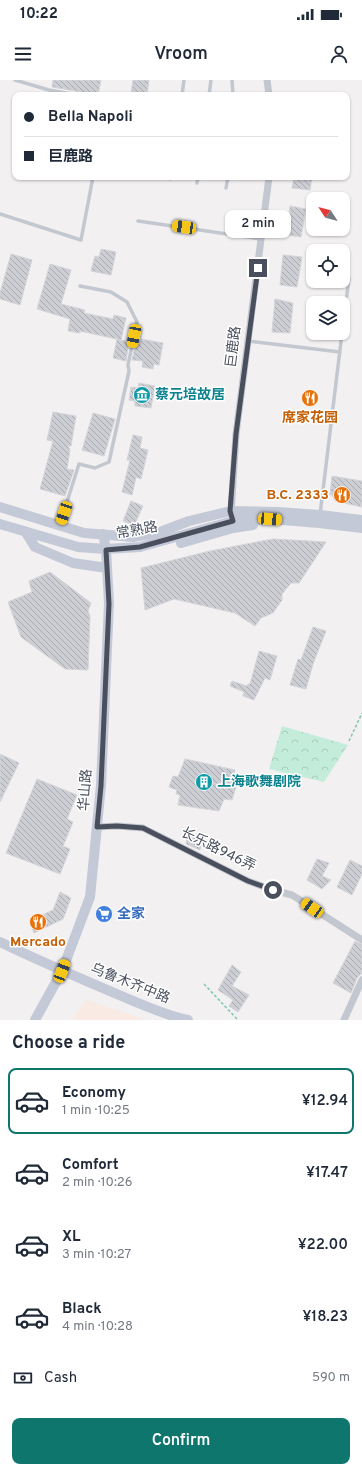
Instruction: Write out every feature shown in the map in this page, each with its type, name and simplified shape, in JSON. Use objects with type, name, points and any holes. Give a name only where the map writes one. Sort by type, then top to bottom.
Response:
[{"type":"main road","points":[[0,507],[84,532],[103,534]]},
{"type":"main road","name":"常熟路","points":[[103,534],[133,537],[160,532],[189,521],[278,512],[362,528]]},
{"type":"main road","name":"常熟路","points":[[106,550],[140,547],[232,516],[270,519],[362,520]]},
{"type":"main road","name":"常熟路","points":[[106,550],[116,556],[144,553],[233,528],[266,524],[270,519]]},
{"type":"main road","points":[[0,524],[78,547],[106,550]]},
{"type":"main road","points":[[25,531],[35,547],[73,563],[107,568]]},
{"type":"main road","name":"华山路","points":[[35,1020],[62,971],[90,897],[101,786],[109,604],[106,550],[103,534]]},
{"type":"main road","name":"乌鲁木齐中路","points":[[0,942],[62,971],[161,1013],[186,1020]]},
{"type":"street","points":[[267,80],[269,92]]},
{"type":"street","name":"巨鹿路","points":[[232,516],[236,434],[269,180]]},
{"type":"street","name":"长乐路946弄","points":[[97,827],[117,826],[143,828],[248,881],[273,890],[292,894],[362,940]]},
{"type":"street","points":[[344,1020],[362,980]]},
{"type":"lane","points":[[15,80],[60,92]]},
{"type":"lane","points":[[182,92],[184,80]]},
{"type":"lane","points":[[209,92],[211,80]]},
{"type":"lane","points":[[232,80],[233,92]]},
{"type":"lane","points":[[0,214],[81,240],[92,180]]},
{"type":"lane","points":[[226,188],[227,180]]},
{"type":"lane","points":[[138,221],[261,239]]},
{"type":"lane","points":[[60,525],[79,464],[95,468],[109,462],[129,372],[128,365],[137,322],[127,302],[111,292],[80,286]]},
{"type":"lane","points":[[319,519],[341,340]]},
{"type":"lane","points":[[248,341],[340,352]]},
{"type":"path","points":[[349,741],[362,713]]},
{"type":"path","points":[[204,984],[238,1020]]},
{"type":"shaded area","points":[[86,1000],[147,1020],[72,1020]]},
{"type":"green space","points":[[282,726],[348,745],[324,782],[269,769]]},
{"type":"building","points":[[53,80],[101,80],[99,92],[81,92],[52,87]]},
{"type":"building","points":[[133,80],[149,80],[147,92],[131,92]]},
{"type":"building","points":[[293,180],[312,180],[310,190],[292,188]]},
{"type":"building","points":[[290,206],[306,209],[301,237],[287,235]]},
{"type":"building","points":[[101,249],[116,252],[111,275],[91,271],[95,256],[99,257]]},
{"type":"building","points":[[11,254],[32,260],[20,305],[0,299],[0,293]]},
{"type":"building","points":[[283,255],[302,257],[297,287],[280,285]]},
{"type":"building","points":[[50,264],[71,270],[61,304],[85,310],[84,313],[113,319],[114,315],[126,318],[121,340],[80,331],[80,333],[68,331],[70,319],[37,309]]},
{"type":"building","points":[[275,299],[293,303],[290,333],[272,332]]},
{"type":"building","points":[[117,339],[129,342],[126,361],[113,358]]},
{"type":"building","points":[[141,339],[163,343],[159,365],[154,364],[153,369],[142,367],[143,361],[132,360],[136,343],[140,344]]},
{"type":"building","points":[[139,383],[155,386],[151,408],[135,406],[135,401],[129,400],[131,387],[138,388]]},
{"type":"building","points":[[53,412],[76,416],[71,446],[68,446],[70,450],[67,469],[74,470],[65,496],[40,489],[53,441],[47,440]]},
{"type":"building","points":[[93,413],[115,419],[104,456],[82,450]]},
{"type":"building","points":[[133,435],[142,437],[140,448],[148,450],[141,479],[136,477],[132,495],[122,492],[130,460],[127,460]]},
{"type":"building","points":[[332,476],[362,481],[362,507],[335,501],[332,495],[330,495]]},
{"type":"building","points":[[131,501],[143,506],[134,526],[123,521]]},
{"type":"building","points":[[273,539],[326,542],[299,583],[291,583],[282,594],[282,600],[273,613],[261,618],[255,626],[235,613],[174,599],[145,610],[141,568],[210,551]]},
{"type":"building","points":[[50,572],[91,603],[88,611],[90,616],[88,670],[65,669],[21,637],[8,602],[32,592],[29,581]]},
{"type":"building","points":[[313,627],[326,631],[313,664],[306,689],[290,685],[298,659],[301,660]]},
{"type":"building","points":[[259,651],[277,656],[270,680],[265,678],[254,700],[243,696],[244,692],[230,686],[232,681],[247,686],[250,684]]},
{"type":"building","points":[[0,754],[19,763],[0,802]]},
{"type":"building","name":"上海歌舞剧院","points":[[185,759],[235,770],[233,776],[239,777],[232,800],[224,799],[219,811],[178,805],[180,795],[176,794],[177,790],[169,787],[173,776],[178,777]]},
{"type":"building","points":[[37,779],[77,795],[67,819],[73,822],[63,846],[70,849],[60,874],[6,853]]},
{"type":"building","points":[[188,833],[203,836],[200,850],[186,844]]},
{"type":"building","points":[[317,859],[329,863],[322,876],[331,880],[322,889],[307,880]]},
{"type":"building","points":[[350,860],[362,866],[362,874],[352,895],[337,887]]},
{"type":"building","points":[[60,892],[71,898],[63,919],[34,933],[29,921],[53,910]]},
{"type":"building","points":[[355,941],[362,945],[362,973],[357,978],[351,993],[333,983]]},
{"type":"building","points":[[232,965],[241,972],[232,986],[249,995],[238,1012],[229,1006],[233,1000],[218,990]]},
{"type":"place","name":"蔡元培故居","points":[[142,395]]},
{"type":"place","name":"席家花园","points":[[310,398]]},
{"type":"place","name":"B.C. 2333","points":[[342,495]]},
{"type":"place","name":"上海歌舞剧院","points":[[204,782]]},
{"type":"place","name":"全家","points":[[104,914]]},
{"type":"place","name":"Mercado","points":[[38,922]]},
{"type":"route","points":[[258,268],[236,434],[230,511],[233,521],[140,547],[106,550],[109,604],[101,786],[97,827],[117,826],[143,828],[248,881],[273,890]]}]
